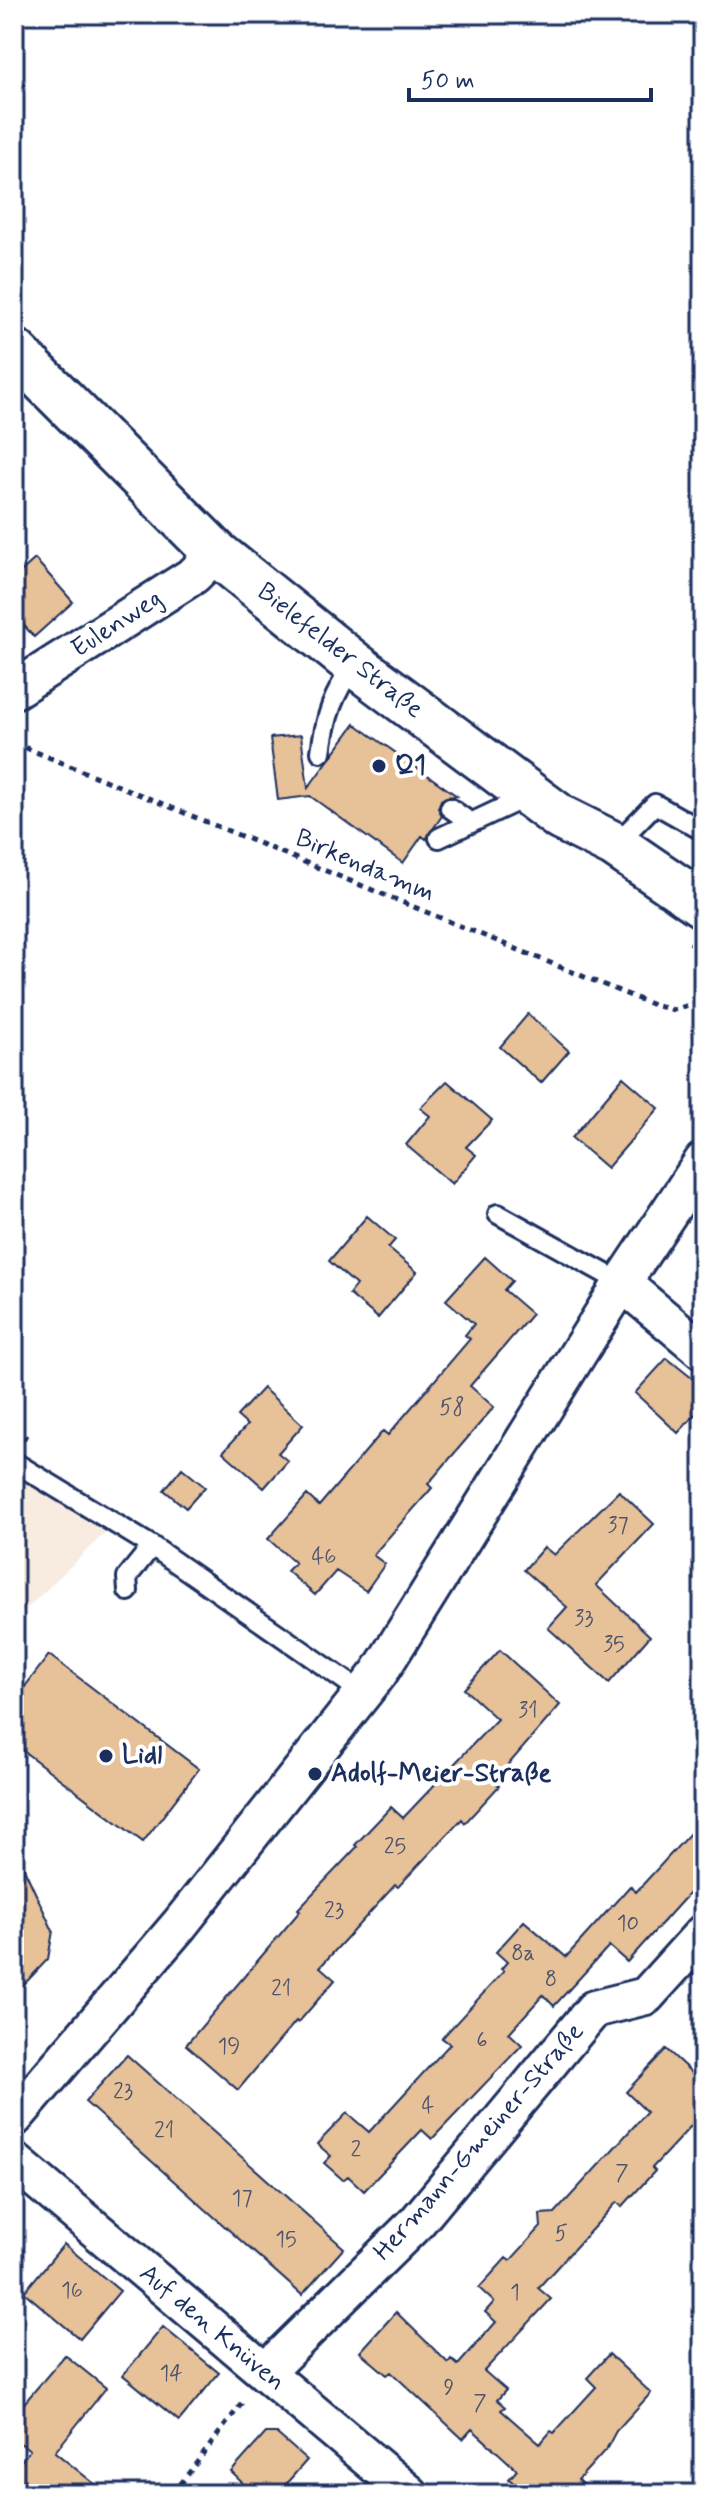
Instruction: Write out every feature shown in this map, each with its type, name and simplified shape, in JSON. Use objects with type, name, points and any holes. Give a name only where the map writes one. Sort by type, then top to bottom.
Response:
[{"type":"main road","name":"Bielefelder Straße","points":[[14,351],[216,553],[354,664],[561,818],[615,845],[703,905]]},
{"type":"street","name":"Eulenweg","points":[[14,690],[194,575],[216,553]]},
{"type":"street","points":[[14,2118],[180,1924],[379,1673],[622,1283],[703,1161]]},
{"type":"street","points":[[622,1283],[703,1351]]},
{"type":"street","name":"Hermann-Gmeiner-Straße","points":[[265,2372],[417,2222],[594,2009],[646,1996],[703,1933]]},
{"type":"street","name":"Auf den Knüven","points":[[14,2161],[410,2494]]},
{"type":"lane","points":[[321,752],[326,718],[338,689],[354,664]]},
{"type":"lane","points":[[326,718],[342,729]]},
{"type":"lane","points":[[439,838],[530,795]]},
{"type":"lane","points":[[615,845],[655,804],[703,831]]},
{"type":"lane","points":[[450,808],[471,823]]},
{"type":"lane","points":[[498,1214],[622,1283]]},
{"type":"lane","points":[[14,1462],[152,1546],[363,1693]]},
{"type":"lane","points":[[128,1591],[127,1577],[152,1546]]},
{"type":"path","name":"Birkendamm","points":[[14,743],[653,1005],[674,1010],[703,1000]]},
{"type":"path","points":[[173,2494],[265,2372]]},
{"type":"shaded area","points":[[14,1471],[108,1530],[14,1621]]},
{"type":"building","points":[[35,559],[73,602],[34,637],[14,614],[14,578]]},
{"type":"building","points":[[355,724],[457,796],[441,800],[438,808],[442,816],[426,839],[422,836],[403,863],[310,796],[278,800],[270,738],[301,735],[308,788]]},
{"type":"building","points":[[528,1014],[569,1051],[541,1083],[500,1047]]},
{"type":"building","points":[[623,1077],[659,1108],[607,1168],[572,1138]]},
{"type":"building","points":[[447,1081],[492,1120],[466,1147],[476,1155],[452,1184],[406,1145],[430,1116],[420,1108]]},
{"type":"building","points":[[367,1216],[395,1240],[388,1248],[417,1272],[378,1318],[349,1294],[356,1285],[329,1261]]},
{"type":"building","points":[[485,1257],[512,1281],[504,1290],[532,1314],[470,1386],[494,1407],[428,1484],[432,1488],[373,1555],[385,1564],[366,1591],[336,1571],[315,1595],[287,1571],[295,1563],[268,1539],[307,1495],[319,1506],[383,1431],[388,1435],[470,1339],[465,1335],[474,1324],[446,1300]]},
{"type":"building","points":[[667,1358],[703,1387],[703,1406],[678,1433],[635,1393]]},
{"type":"building","points":[[263,1388],[303,1425],[278,1453],[288,1461],[264,1488],[223,1452],[247,1425],[237,1416]]},
{"type":"building","points":[[182,1468],[205,1487],[186,1508],[164,1490]]},
{"type":"building","points":[[619,1491],[654,1524],[596,1585],[650,1636],[609,1683],[548,1628],[567,1607],[524,1570],[544,1547],[554,1555]]},
{"type":"building","points":[[500,1650],[560,1705],[494,1781],[499,1786],[465,1823],[462,1819],[398,1887],[395,1885],[320,1967],[335,1980],[238,2090],[186,2045],[300,1911],[298,1909],[391,1807],[403,1818],[497,1719],[464,1689]]},
{"type":"building","name":"Lidl","points":[[49,1655],[199,1769],[143,1842],[14,1744],[14,1701]]},
{"type":"building","points":[[703,1819],[703,1901],[691,1891],[627,1962],[609,1946],[554,2006],[543,1995],[509,2033],[522,2045],[432,2139],[422,2130],[364,2191],[348,2176],[343,2180],[324,2163],[331,2156],[317,2144],[347,2113],[369,2132],[450,2044],[442,2038],[504,1971],[501,1969],[507,1962],[496,1952],[524,1921],[566,1957],[630,1886],[636,1892]]},
{"type":"building","points":[[14,1847],[53,1931],[48,1959],[14,1995]]},
{"type":"building","points":[[666,2049],[703,2083],[703,2113],[652,2168],[655,2171],[622,2207],[617,2202],[538,2288],[551,2299],[484,2371],[506,2390],[497,2400],[505,2407],[501,2410],[540,2444],[596,2387],[587,2378],[609,2354],[651,2393],[578,2480],[593,2494],[526,2494],[509,2479],[517,2470],[472,2429],[463,2439],[391,2372],[387,2375],[360,2352],[396,2312],[448,2363],[451,2359],[458,2365],[496,2322],[485,2312],[494,2302],[479,2288],[506,2258],[510,2261],[541,2227],[540,2214],[555,2213],[647,2112],[626,2092]]},
{"type":"building","points":[[127,2055],[344,2248],[302,2295],[85,2102]]},
{"type":"building","points":[[64,2244],[120,2291],[80,2339],[24,2292]]},
{"type":"building","points":[[163,2327],[219,2373],[179,2421],[123,2375]]},
{"type":"building","points":[[65,2355],[106,2388],[55,2452],[107,2494],[18,2494],[26,2483],[14,2475],[14,2470],[30,2450],[14,2439],[14,2415]]},
{"type":"building","points":[[266,2433],[276,2433],[307,2460],[277,2494],[254,2494],[231,2472]]},
{"type":"place","name":"Q1","points":[[379,766]]},
{"type":"place","name":"Lidl","points":[[106,1756]]},
{"type":"place","name":"Adolf-Meier-Straße","points":[[315,1774]]}]
